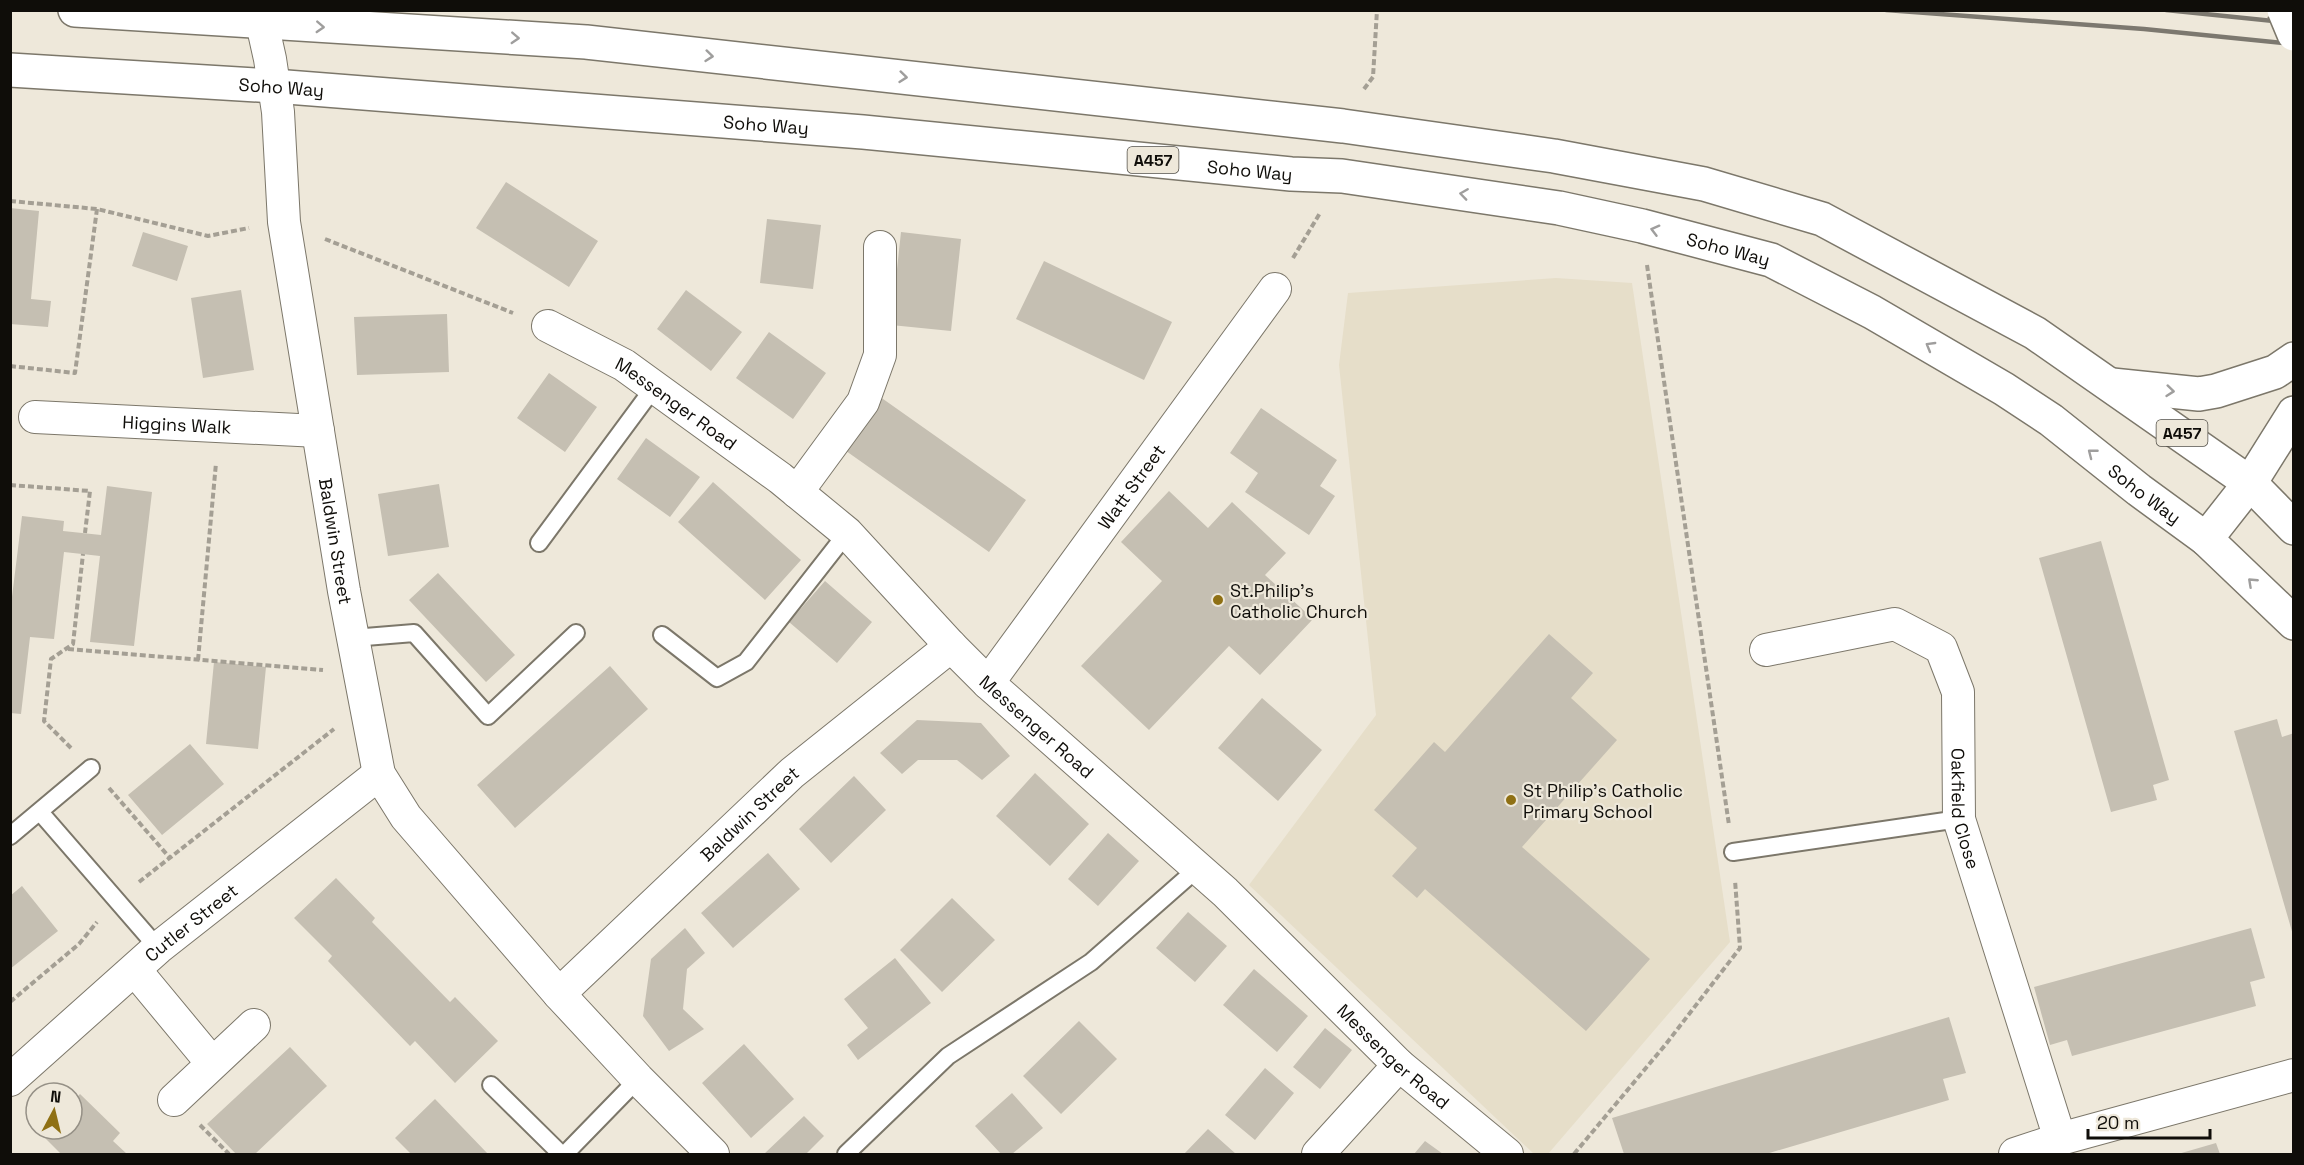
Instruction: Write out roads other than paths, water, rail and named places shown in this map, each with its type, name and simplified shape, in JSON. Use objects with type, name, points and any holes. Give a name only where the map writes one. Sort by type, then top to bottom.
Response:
[{"type":"main road","name":"A457","points":[[75,10],[586,42],[1332,124],[1554,156],[1704,184],[1822,219],[2035,333],[2250,483],[2294,528]]},
{"type":"main road","points":[[2284,10],[2294,34]]},
{"type":"main road","name":"Soho Way","points":[[10,70],[274,86],[863,132],[1291,174],[1342,176],[1559,208],[1642,226],[1771,260],[1872,312],[2004,389],[2051,420],[2139,490],[2206,539],[2294,623]]},
{"type":"main road","points":[[2112,385],[2199,394],[2216,391],[2275,372],[2294,359]]},
{"type":"main road","points":[[2206,539],[2250,483],[2294,412]]},
{"type":"street","name":"Baldwin Street","points":[[262,23],[278,112],[284,222],[353,638],[379,774],[406,816],[559,994],[638,1080],[713,1155]]},
{"type":"street","points":[[796,492],[863,402],[880,355],[880,247]]},
{"type":"street","name":"Watt Street","points":[[988,683],[1275,289]]},
{"type":"street","name":"Messenger Road","points":[[548,326],[624,365],[655,386],[796,492],[847,534],[988,683],[1225,892],[1400,1065],[1507,1155]]},
{"type":"street","name":"Higgins Walk","points":[[35,417],[318,431]]},
{"type":"street","name":"Oakfield Close","points":[[1767,650],[1895,624],[1941,648],[1958,692],[1959,819],[2060,1139]]},
{"type":"street","name":"Baldwin Street","points":[[559,994],[792,773],[951,646]]},
{"type":"street","name":"Cutler Street","points":[[10,1080],[158,948],[379,774]]},
{"type":"street","points":[[135,970],[212,1063]]},
{"type":"street","points":[[174,1100],[254,1025]]},
{"type":"street","points":[[1318,1155],[1400,1065]]},
{"type":"street","points":[[2015,1155],[2060,1139],[2294,1075]]},
{"type":"lane","points":[[539,543],[655,386]]},
{"type":"lane","points":[[662,635],[717,678],[746,662],[847,534]]},
{"type":"lane","points":[[353,638],[414,633],[488,717],[576,633]]},
{"type":"lane","points":[[10,836],[92,768]]},
{"type":"lane","points":[[40,812],[158,948]]},
{"type":"lane","points":[[1733,852],[1959,819]]},
{"type":"lane","points":[[846,1155],[948,1056],[1090,962],[1197,868]]},
{"type":"lane","points":[[491,1085],[563,1155],[638,1080]]},
{"type":"railway","points":[[1886,10],[2144,29],[2294,44]]},
{"type":"railway","points":[[2166,10],[2294,23]]},
{"type":"place","name":"St.Philip's Catholic Church","points":[[1218,600]]},
{"type":"place","name":"St Philip's Catholic Primary School","points":[[1511,800]]}]
